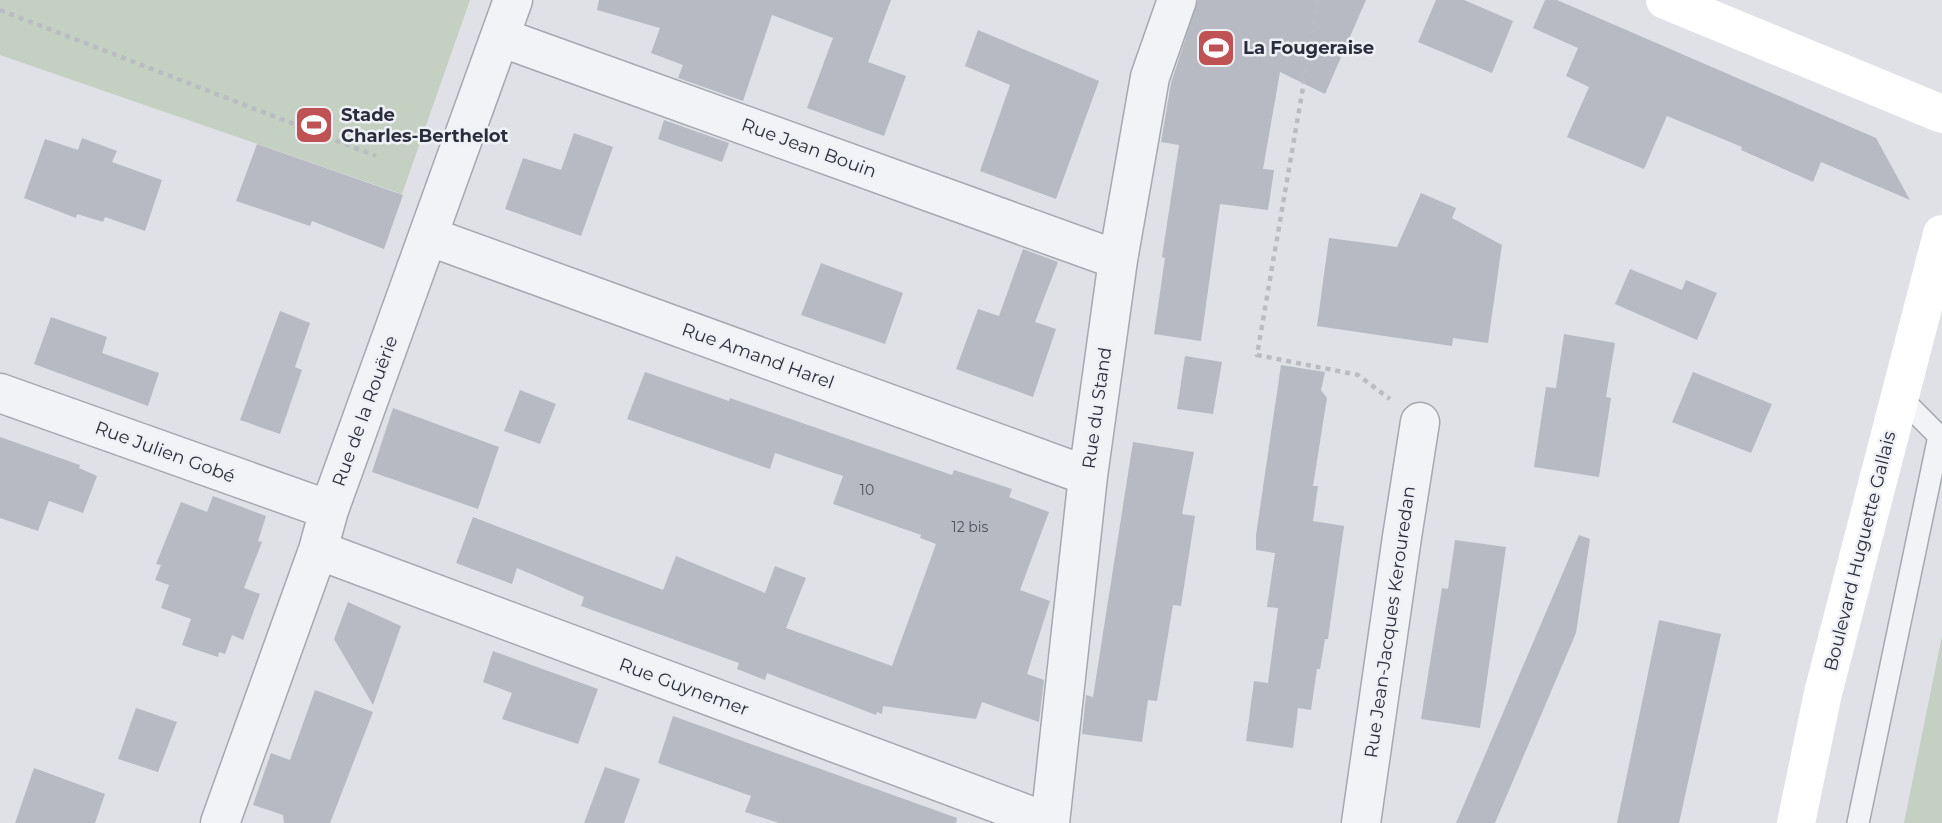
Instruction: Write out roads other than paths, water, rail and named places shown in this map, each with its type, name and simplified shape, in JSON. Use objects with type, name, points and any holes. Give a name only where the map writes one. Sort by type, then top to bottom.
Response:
[{"type":"street","name":"Rue de la Rouërie","points":[[220,823],[317,551],[329,510],[513,0]]},
{"type":"street","name":"Rue du Stand","points":[[1050,823],[1088,476],[1118,260],[1150,77],[1177,0]]},
{"type":"street","points":[[1665,0],[1942,114]]},
{"type":"street","name":"Rue Jean Bouin","points":[[500,37],[1118,260]]},
{"type":"street","name":"Boulevard Huguette Gallais","points":[[1796,823],[1824,693],[1899,396],[1936,275],[1942,234]]},
{"type":"street","name":"Rue Amand Harel","points":[[428,236],[1088,476]]},
{"type":"street","name":"Rue Julien Gobé","points":[[0,393],[329,510]]},
{"type":"street","name":"Rue Jean-Jacques Kerouredan","points":[[1361,823],[1420,422]]},
{"type":"street","name":"Rue Guynemer","points":[[317,551],[1050,823]]},
{"type":"lane","points":[[1858,823],[1939,436],[1899,396]]},
{"type":"place","name":"La Fougeraise","points":[[1216,48]]},
{"type":"place","name":"Stade Charles-Berthelot","points":[[314,125]]}]
